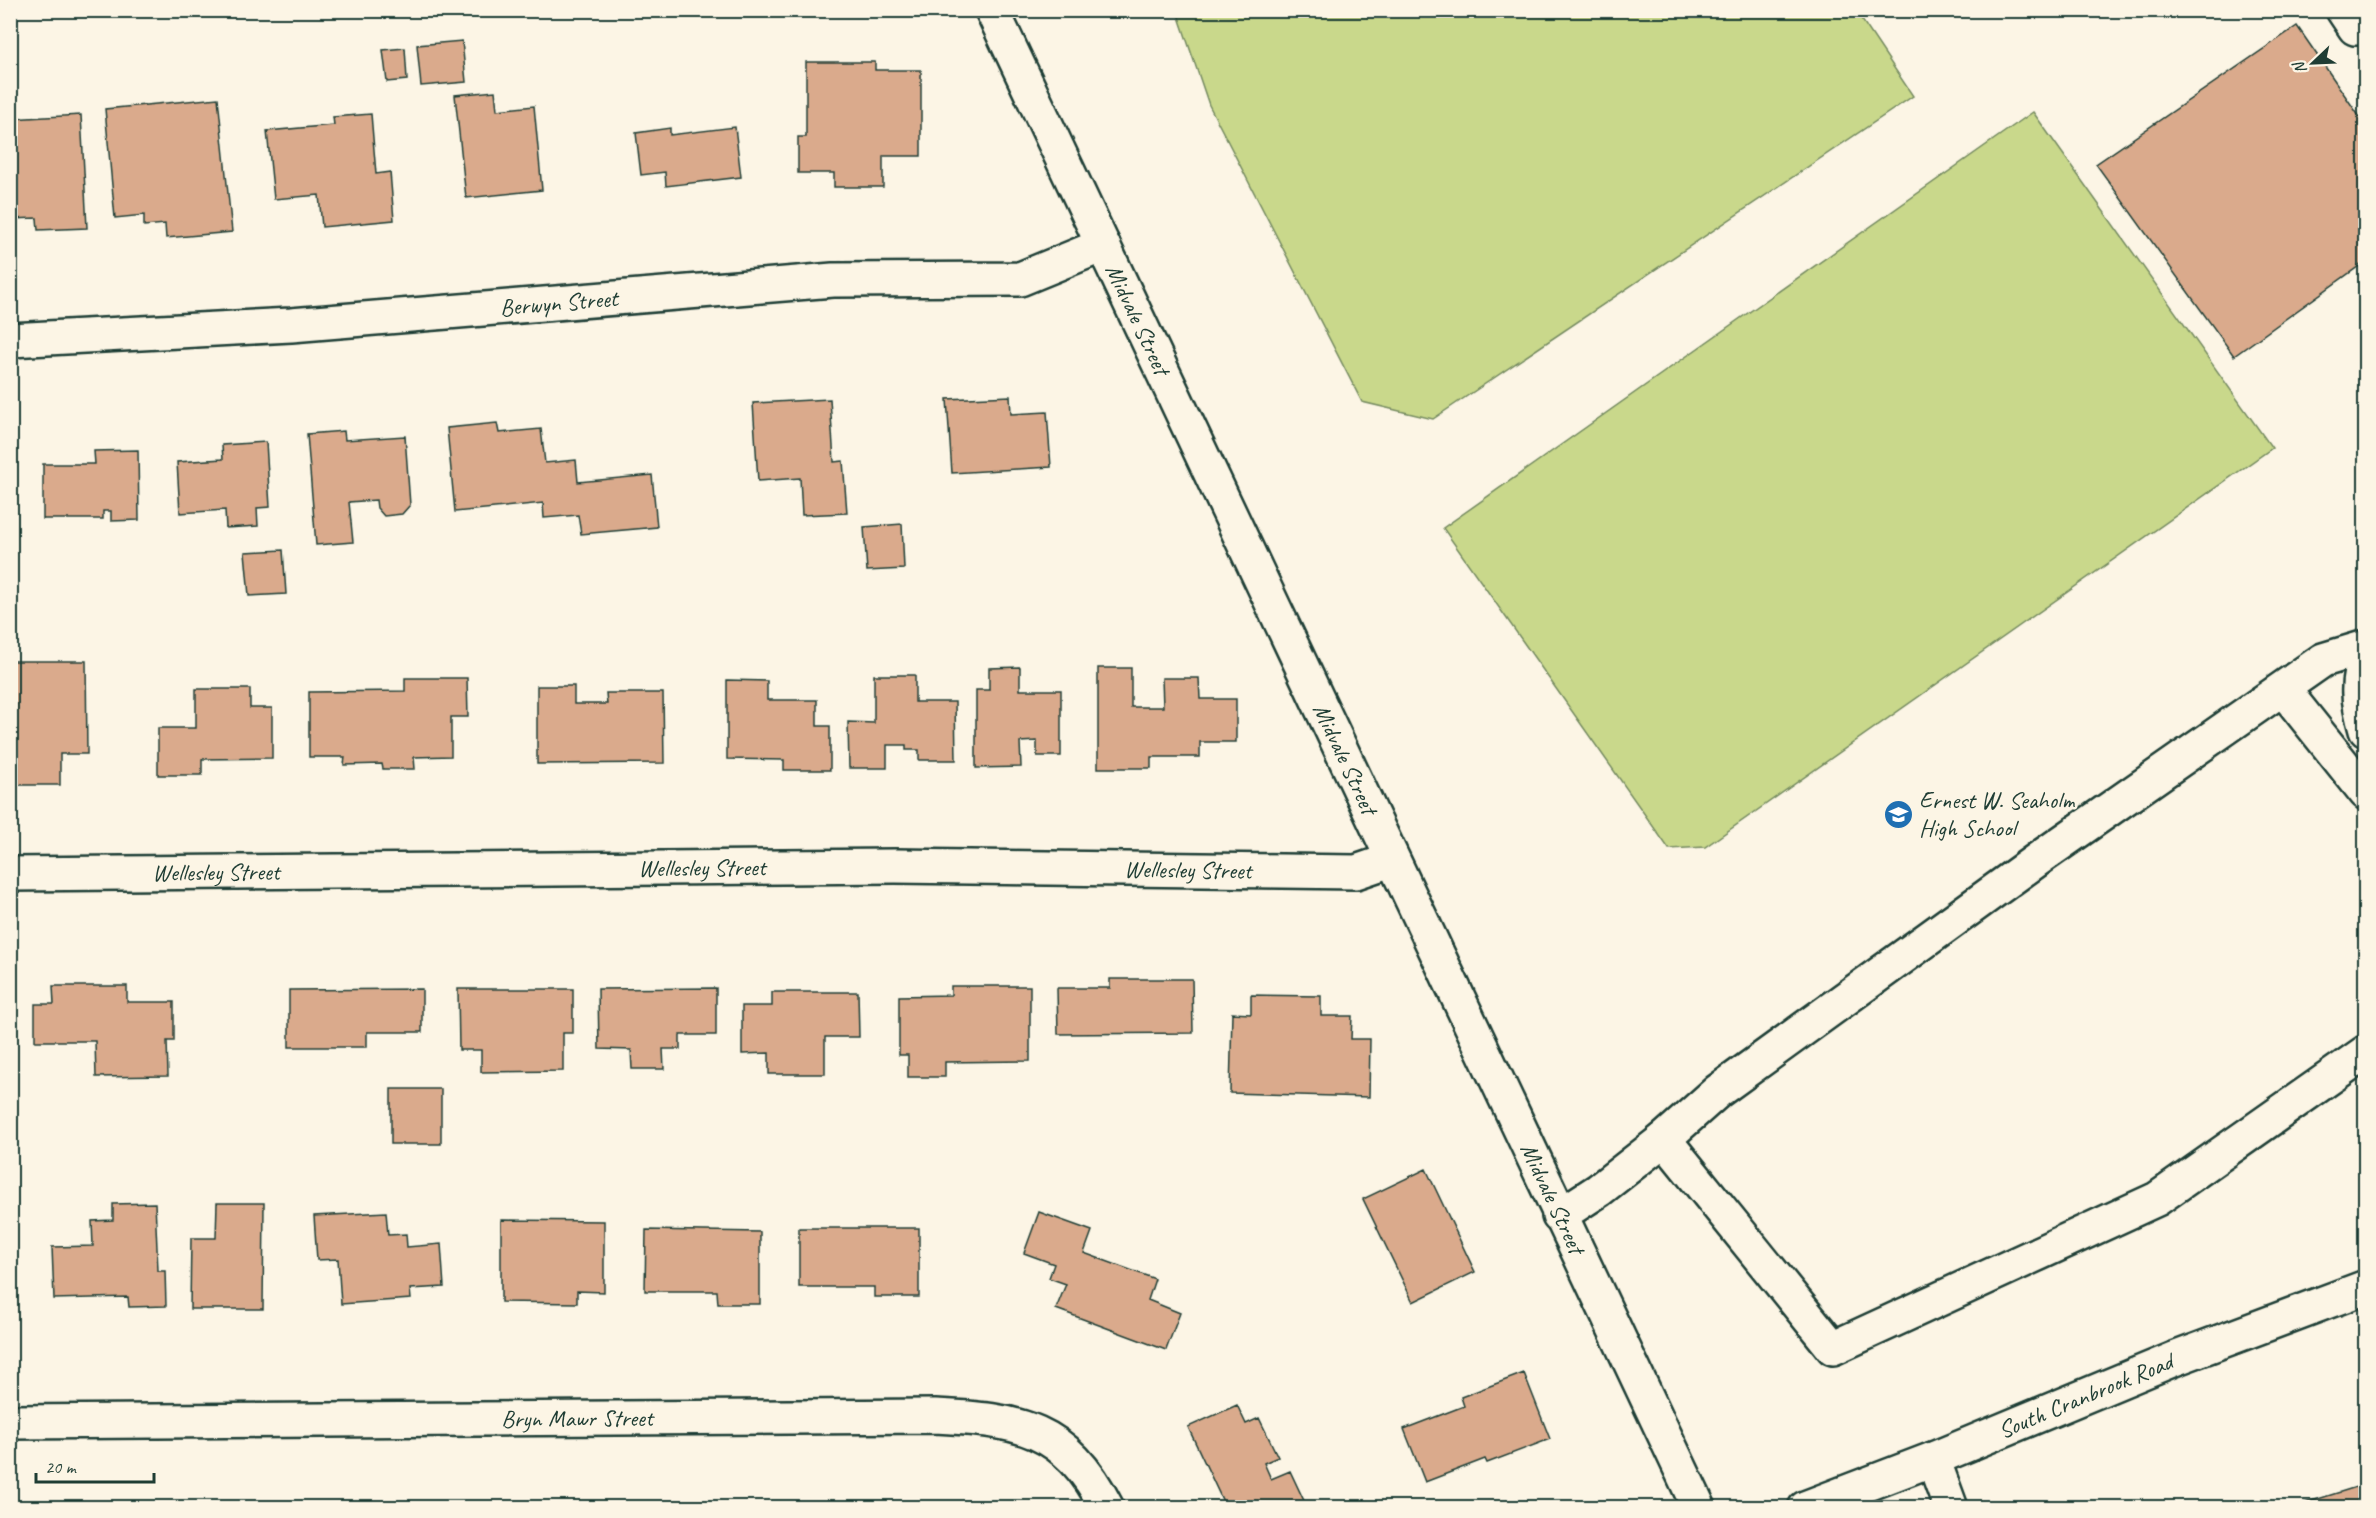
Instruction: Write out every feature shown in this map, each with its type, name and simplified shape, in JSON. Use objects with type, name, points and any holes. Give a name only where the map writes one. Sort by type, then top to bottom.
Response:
[{"type":"street","name":"Midvale Street","points":[[992,10],[1391,860],[1699,1508]]},
{"type":"street","name":"Berwyn Street","points":[[10,340],[291,325],[833,280],[1020,279],[1103,245]]},
{"type":"street","points":[[1560,1216],[1599,1190],[1664,1139],[1718,1091],[2032,864],[2323,660],[2366,648]]},
{"type":"street","points":[[2366,657],[2359,674],[2358,703],[2366,729]]},
{"type":"street","points":[[2283,688],[2366,793]]},
{"type":"street","name":"Wellesley Street","points":[[10,874],[883,866],[1356,872],[1391,860]]},
{"type":"street","points":[[1664,1139],[1833,1348],[2157,1199],[2366,1052]]},
{"type":"street","name":"South Cranbrook Road","points":[[1805,1508],[1933,1459],[2174,1359],[2366,1287]]},
{"type":"street","name":"Bryn Mawr Street","points":[[10,1422],[935,1416],[990,1419],[1043,1434],[1074,1456],[1095,1484],[1107,1508]]},
{"type":"street","points":[[1933,1459],[1951,1508]]},
{"type":"green space","points":[[1177,11],[1856,11],[1913,96],[1433,419],[1362,402],[1209,105]]},
{"type":"green space","points":[[2033,112],[2272,448],[1705,847],[1669,849],[1443,528]]},
{"type":"building","points":[[90,10],[130,10],[131,15],[91,17]]},
{"type":"building","points":[[2297,26],[2366,126],[2366,261],[2234,356],[2096,164]]},
{"type":"building","points":[[462,41],[466,82],[421,86],[417,45]]},
{"type":"building","points":[[405,48],[407,80],[387,82],[383,50]]},
{"type":"building","points":[[806,62],[875,62],[875,70],[921,70],[921,156],[883,156],[883,187],[834,187],[834,173],[798,173],[798,137],[806,137]]},
{"type":"building","points":[[495,91],[497,110],[534,106],[542,190],[466,198],[455,95]]},
{"type":"building","points":[[218,98],[232,232],[166,238],[165,224],[144,226],[144,215],[115,218],[105,109]]},
{"type":"building","points":[[371,114],[376,174],[390,172],[394,220],[322,227],[319,195],[274,199],[267,131],[334,125],[333,117]]},
{"type":"building","points":[[81,115],[87,228],[38,230],[37,218],[10,219],[10,119]]},
{"type":"building","points":[[735,127],[741,177],[666,186],[665,172],[641,175],[636,133],[670,128],[670,135]]},
{"type":"building","points":[[1010,396],[1011,414],[1047,412],[1051,467],[952,473],[947,399]]},
{"type":"building","points":[[830,399],[834,462],[843,461],[847,513],[802,515],[800,478],[758,481],[753,403]]},
{"type":"building","points":[[497,423],[499,433],[541,429],[545,463],[576,460],[578,482],[652,475],[657,527],[581,534],[578,515],[544,518],[543,503],[455,512],[447,428]]},
{"type":"building","points":[[344,431],[345,440],[405,436],[410,505],[402,514],[384,516],[377,508],[376,500],[349,502],[353,542],[316,545],[307,434]]},
{"type":"building","points":[[266,442],[270,507],[257,508],[258,526],[226,528],[225,510],[180,513],[177,462],[223,459],[222,445]]},
{"type":"building","points":[[138,450],[139,520],[111,521],[111,511],[103,511],[103,519],[43,519],[43,464],[95,464],[94,451]]},
{"type":"building","points":[[902,524],[904,569],[867,571],[864,527]]},
{"type":"building","points":[[283,550],[286,594],[249,596],[245,552]]},
{"type":"building","points":[[12,661],[86,661],[87,754],[60,754],[60,785],[10,785]]},
{"type":"building","points":[[1020,667],[1020,690],[1061,690],[1061,756],[1037,756],[1037,741],[1020,742],[1021,767],[976,768],[976,690],[989,690],[989,668]]},
{"type":"building","points":[[1098,668],[1131,668],[1131,707],[1163,707],[1162,678],[1199,678],[1200,699],[1236,699],[1236,742],[1200,742],[1200,757],[1151,757],[1151,768],[1098,768]]},
{"type":"building","points":[[874,675],[915,675],[915,702],[955,702],[956,760],[919,760],[919,750],[906,750],[906,745],[887,745],[887,768],[849,768],[848,722],[874,723]]},
{"type":"building","points":[[405,678],[467,678],[468,717],[451,717],[451,756],[414,757],[415,769],[383,769],[382,764],[344,765],[345,757],[309,757],[309,692],[405,691]]},
{"type":"building","points":[[727,680],[767,681],[767,700],[817,700],[817,726],[830,726],[830,770],[784,770],[784,760],[727,759]]},
{"type":"building","points":[[537,686],[574,686],[574,704],[607,704],[606,693],[663,693],[664,763],[537,764]]},
{"type":"building","points":[[196,689],[250,689],[250,708],[272,708],[272,758],[202,759],[202,775],[158,775],[158,728],[196,728]]},
{"type":"building","points":[[1110,979],[1192,979],[1193,1033],[1058,1034],[1057,988],[1110,988]]},
{"type":"building","points":[[53,986],[127,986],[127,1002],[174,1002],[174,1041],[167,1041],[168,1076],[96,1077],[95,1041],[35,1041],[35,1004],[54,1004]]},
{"type":"building","points":[[951,986],[1030,986],[1030,1061],[945,1062],[945,1077],[908,1077],[908,1055],[899,1055],[899,996],[951,995]]},
{"type":"building","points":[[716,988],[716,1035],[680,1035],[680,1049],[663,1049],[664,1069],[632,1069],[631,1050],[599,1049],[598,989]]},
{"type":"building","points":[[422,989],[422,1032],[367,1032],[367,1047],[289,1047],[289,990]]},
{"type":"building","points":[[458,989],[573,989],[573,1033],[563,1033],[563,1071],[481,1072],[481,1050],[459,1050]]},
{"type":"building","points":[[772,992],[858,992],[859,1037],[825,1037],[825,1074],[769,1074],[769,1053],[742,1054],[742,1006],[772,1006]]},
{"type":"building","points":[[1251,995],[1321,996],[1321,1016],[1352,1016],[1351,1039],[1370,1039],[1369,1097],[1230,1093],[1232,1013],[1251,1014]]},
{"type":"building","points":[[391,1089],[441,1089],[441,1144],[391,1144]]},
{"type":"building","points":[[1426,1169],[1475,1272],[1413,1302],[1363,1199]]},
{"type":"building","points":[[155,1203],[158,1271],[165,1271],[166,1306],[129,1307],[128,1297],[54,1299],[52,1247],[93,1246],[92,1221],[113,1220],[113,1204]]},
{"type":"building","points":[[217,1203],[264,1203],[263,1309],[190,1309],[191,1238],[216,1238]]},
{"type":"building","points":[[386,1212],[388,1235],[406,1234],[407,1247],[441,1244],[444,1287],[410,1289],[411,1299],[341,1304],[338,1259],[317,1260],[314,1216]]},
{"type":"building","points":[[1039,1212],[1092,1231],[1084,1253],[1155,1279],[1148,1300],[1180,1313],[1166,1350],[1056,1309],[1066,1284],[1049,1278],[1054,1264],[1024,1253]]},
{"type":"building","points":[[501,1220],[604,1221],[604,1292],[577,1291],[577,1303],[501,1302]]},
{"type":"building","points":[[799,1228],[919,1228],[919,1297],[874,1297],[874,1287],[799,1287]]},
{"type":"building","points":[[646,1230],[760,1232],[760,1304],[718,1304],[717,1291],[645,1291]]},
{"type":"building","points":[[1524,1373],[1550,1439],[1487,1463],[1485,1459],[1425,1482],[1404,1429],[1464,1406],[1461,1397]]},
{"type":"building","points":[[1237,1405],[1246,1424],[1259,1418],[1278,1457],[1264,1463],[1271,1479],[1290,1471],[1306,1505],[1301,1508],[1226,1508],[1188,1427]]},
{"type":"building","points":[[2366,1484],[2366,1508],[2306,1508],[2305,1503]]},
{"type":"place","name":"Ernest W. Seaholm High School","points":[[1898,814]]}]
